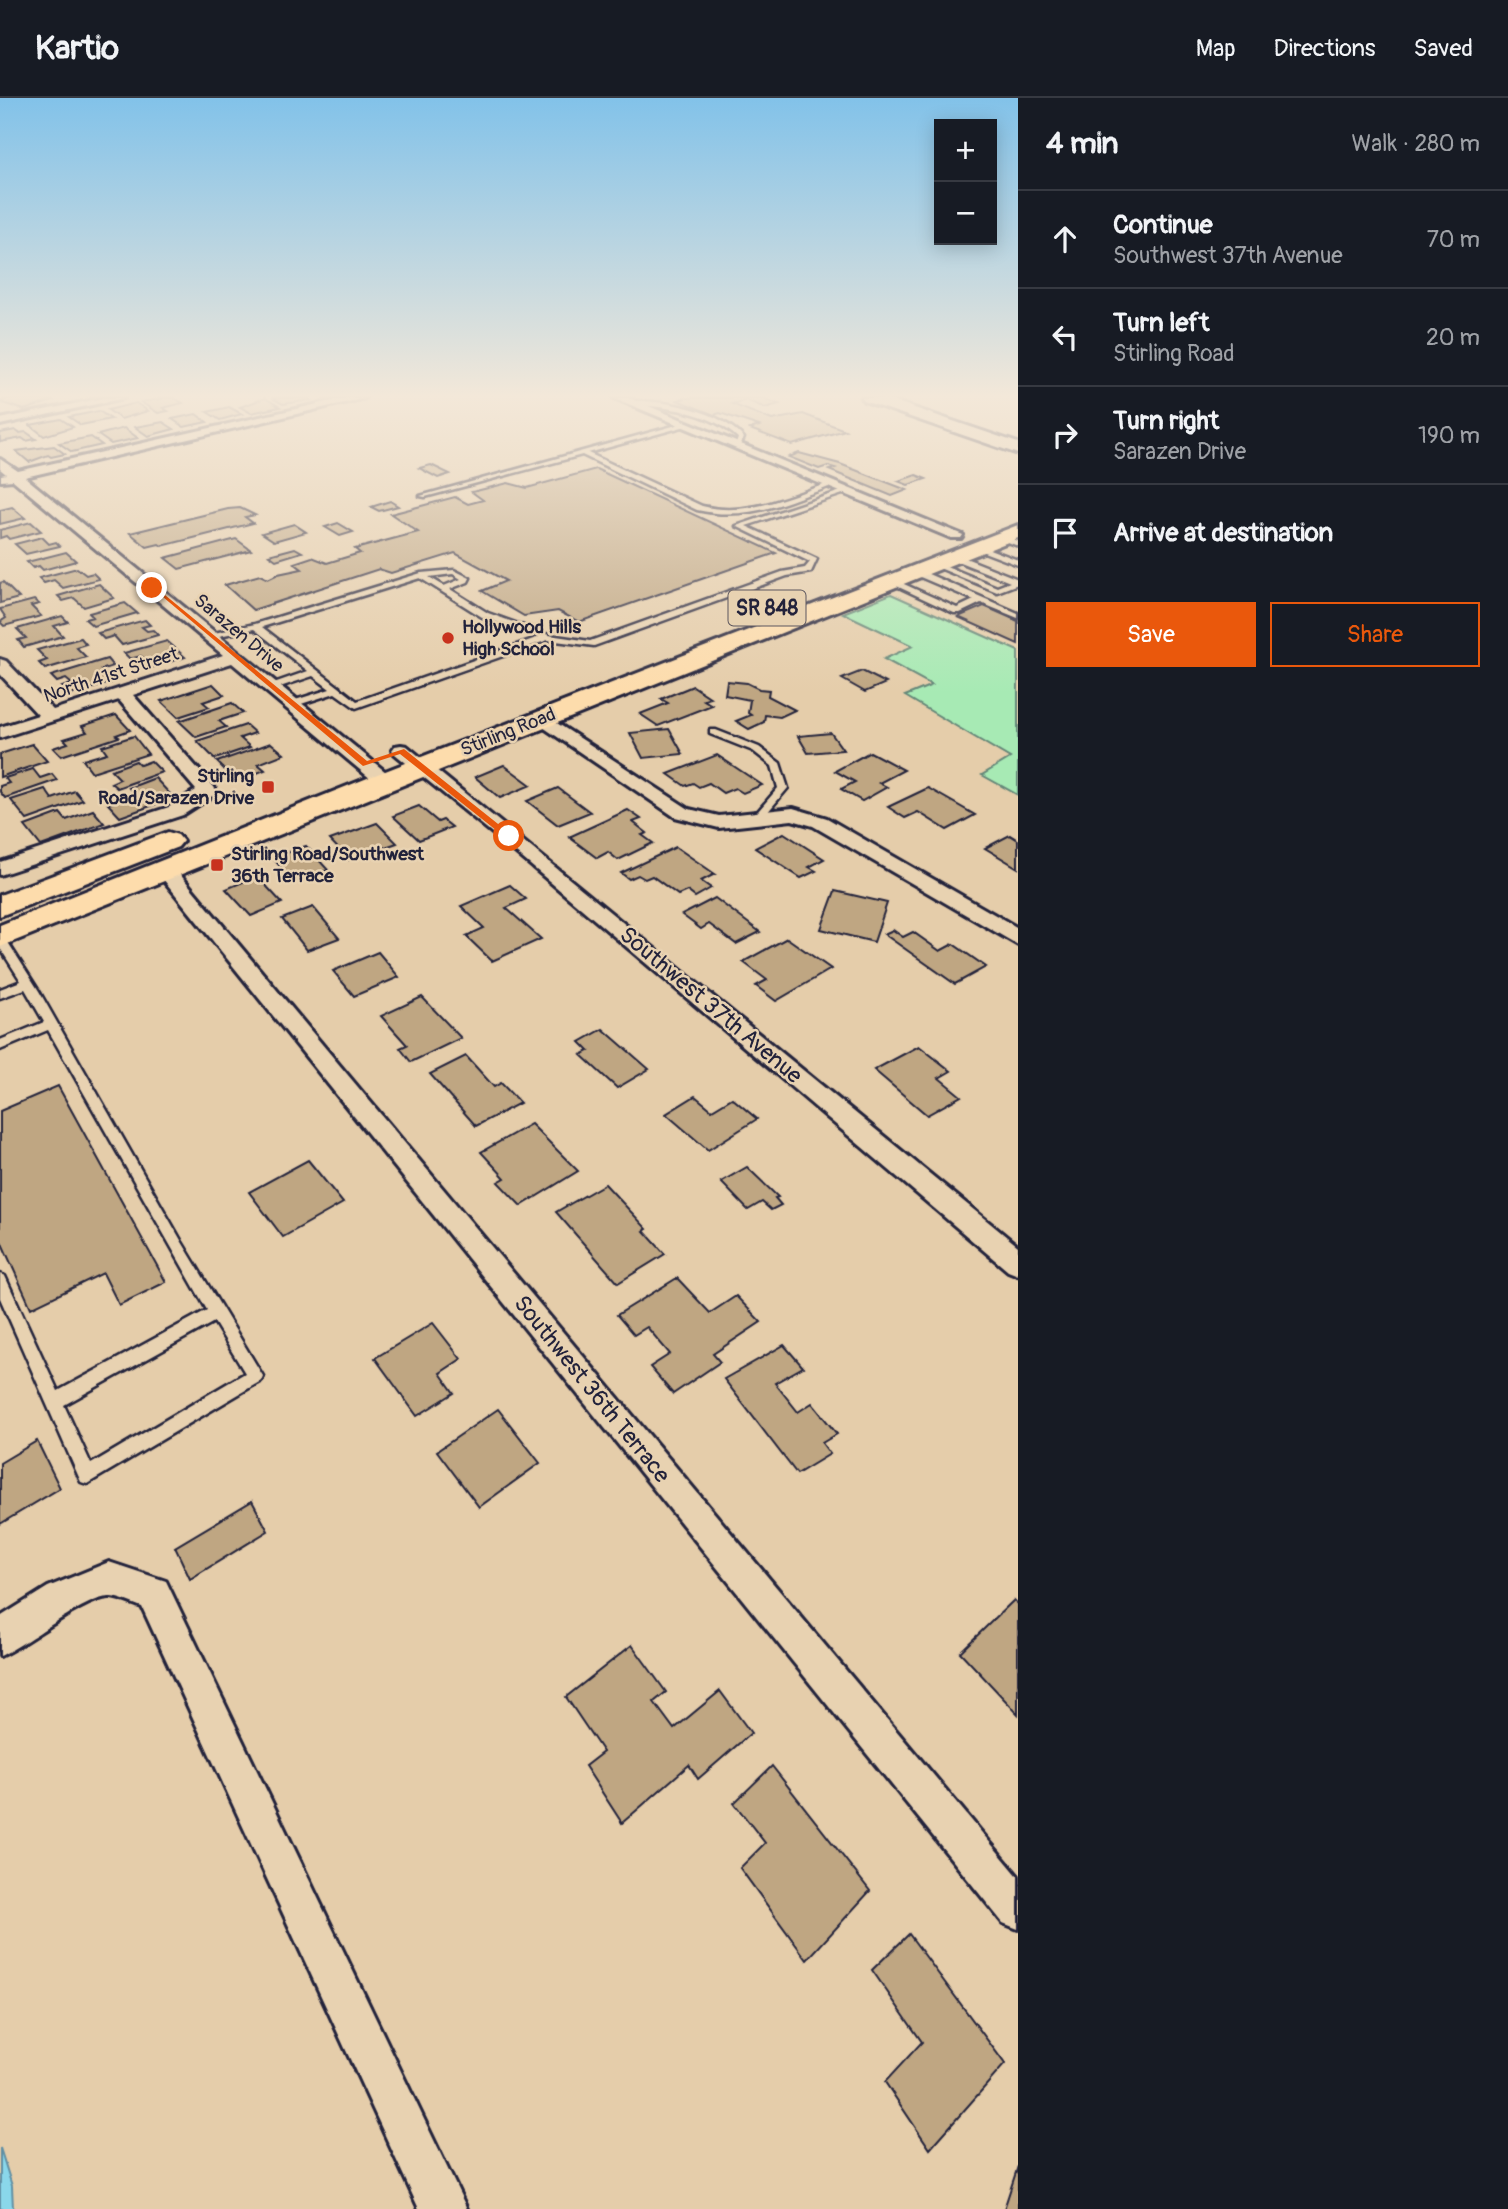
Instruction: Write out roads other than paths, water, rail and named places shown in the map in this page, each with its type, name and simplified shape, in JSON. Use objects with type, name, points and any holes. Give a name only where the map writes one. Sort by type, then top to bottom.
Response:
[{"type":"main road","name":"Stirling Road","points":[[412,759],[542,719],[931,562],[1018,512]]},
{"type":"main road","name":"Stirling Road","points":[[0,906],[376,773],[931,562],[1013,538]]},
{"type":"main road","name":"Stirling Road","points":[[0,938],[166,870],[376,773]]},
{"type":"street","name":"Sarazen Drive","points":[[43,497],[376,773]]},
{"type":"street","points":[[854,497],[931,562]]},
{"type":"street","name":"North 41st Street","points":[[0,733],[235,657]]},
{"type":"street","points":[[0,664],[50,717]]},
{"type":"street","points":[[0,846],[6,866],[176,811],[206,791],[123,694]]},
{"type":"street","points":[[542,719],[682,813],[719,822],[793,814],[820,822],[1018,938]]},
{"type":"street","name":"Southwest 37th Avenue","points":[[412,759],[1018,1263]]},
{"type":"street","name":"Southwest 36th Terrace","points":[[166,870],[1018,1908]]},
{"type":"street","points":[[0,1638],[60,1599],[108,1579],[155,1593],[443,2209]]},
{"type":"lane","points":[[676,497],[700,508],[720,513],[742,513],[793,497]]},
{"type":"lane","points":[[421,575],[485,615],[547,637],[591,645],[785,574],[808,570],[814,561],[740,526],[830,497]]},
{"type":"lane","points":[[979,547],[1018,561]]},
{"type":"lane","points":[[931,562],[1017,582]]},
{"type":"lane","points":[[931,562],[997,590],[1017,582]]},
{"type":"lane","points":[[931,562],[957,611],[981,600]]},
{"type":"lane","points":[[931,562],[981,600],[1018,616]]},
{"type":"lane","points":[[209,635],[256,626],[421,575],[454,572],[466,578],[444,589]]},
{"type":"lane","points":[[997,590],[997,598],[1018,607]]},
{"type":"lane","points":[[256,626],[356,705],[547,637]]},
{"type":"lane","points":[[271,687],[315,672]]},
{"type":"lane","points":[[292,704],[337,690]]},
{"type":"lane","points":[[713,732],[756,749],[777,765],[783,788],[757,818]]},
{"type":"lane","points":[[0,938],[255,1376],[87,1476],[0,1281]]},
{"type":"lane","points":[[0,995],[28,983]]},
{"type":"lane","points":[[0,1045],[50,1024]]},
{"type":"lane","points":[[54,1402],[217,1313]]},
{"type":"water","points":[[0,2148],[12,2186],[13,2209],[0,2209]]},
{"type":"place","name":"Hollywood Hills High School","points":[[448,638]]},
{"type":"place","name":"Stirling Road/Sarazen Drive","points":[[268,787]]},
{"type":"place","name":"Stirling Road/Southwest 36th Terrace","points":[[217,865]]}]
